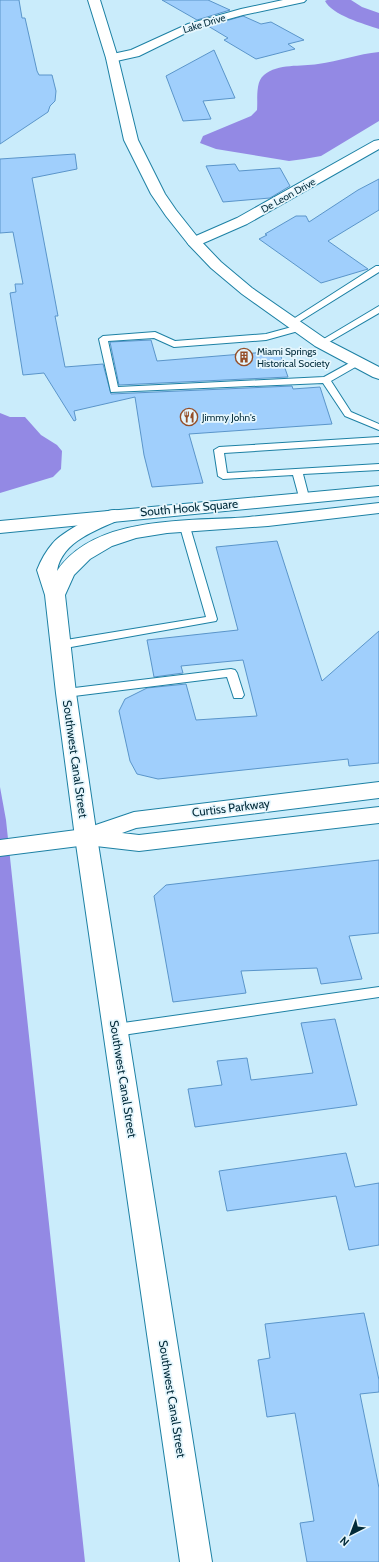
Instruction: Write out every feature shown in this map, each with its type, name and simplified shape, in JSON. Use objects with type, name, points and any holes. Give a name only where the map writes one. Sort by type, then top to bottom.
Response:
[{"type":"street","points":[[94,0],[112,58],[131,140],[158,194],[171,213],[194,242],[216,266],[247,291],[321,343],[379,374]]},
{"type":"street","name":"Lake Drive","points":[[112,58],[135,53],[192,26],[241,12],[300,0]]},
{"type":"street","name":"De Leon Drive","points":[[194,242],[242,221],[379,144]]},
{"type":"street","name":"South Hook Square","points":[[9,527],[115,515],[379,491]]},
{"type":"street","points":[[304,498],[309,516]]},
{"type":"street","name":"South Hook Square","points":[[55,595],[65,573],[88,551],[125,535],[153,530],[379,508]]},
{"type":"street","name":"Southwest Canal Street","points":[[115,515],[86,528],[60,546],[52,557],[47,570],[55,595],[66,693],[86,837],[196,1562]]},
{"type":"street","name":"Curtiss Parkway","points":[[4,847],[86,837],[134,820],[379,790]]},
{"type":"street","name":"Curtiss Parkway","points":[[86,837],[139,844],[379,815]]},
{"type":"lane","points":[[356,363],[326,380],[114,390],[103,339],[154,335],[174,344],[266,337],[295,326],[379,268]]},
{"type":"lane","points":[[321,343],[379,309]]},
{"type":"lane","points":[[326,380],[348,414],[379,427]]},
{"type":"lane","points":[[379,440],[219,450],[223,476],[379,467]]},
{"type":"lane","points":[[297,472],[304,498]]},
{"type":"lane","points":[[60,645],[212,619],[185,527]]},
{"type":"lane","points":[[66,693],[231,673],[238,695]]},
{"type":"lane","points":[[116,1030],[379,992]]},
{"type":"shaded area","points":[[351,0],[362,7],[379,13],[379,29],[341,15],[329,6],[325,1]]},
{"type":"shaded area","points":[[379,52],[379,121],[321,156],[289,161],[216,149],[200,143],[203,136],[251,116],[257,110],[259,82],[264,75],[270,71],[283,67],[318,64]]},
{"type":"shaded area","points":[[0,413],[10,417],[25,417],[41,435],[57,445],[62,451],[61,469],[53,477],[0,493]]},
{"type":"shaded area","points":[[0,787],[6,820],[85,1562],[0,1562]]},
{"type":"building","points":[[0,0],[19,0],[22,18],[25,18],[37,71],[39,75],[52,75],[56,91],[55,101],[50,106],[48,112],[0,144]]},
{"type":"building","points":[[162,0],[208,0],[230,10],[197,20]]},
{"type":"building","points":[[243,16],[261,24],[271,22],[304,40],[288,44],[295,49],[256,59],[224,40],[228,38],[208,26]]},
{"type":"building","points":[[214,50],[235,98],[203,101],[211,119],[183,121],[166,76]]},
{"type":"building","points":[[75,154],[77,169],[32,178],[58,316],[55,316],[65,367],[103,364],[111,394],[292,386],[293,389],[320,387],[332,424],[189,434],[203,483],[152,487],[144,455],[135,397],[74,411],[76,420],[74,421],[44,373],[23,375],[10,293],[16,292],[15,284],[23,284],[13,232],[0,233],[0,159]]},
{"type":"building","points":[[235,164],[239,171],[280,168],[290,186],[270,198],[223,202],[206,166]]},
{"type":"building","points":[[379,179],[379,210],[328,241],[368,269],[321,283],[259,239],[296,216],[306,216],[309,222],[358,190]]},
{"type":"building","name":"Miami Springs Historical Society","points":[[151,340],[157,361],[279,351],[288,377],[119,385],[110,342]]},
{"type":"building","points":[[277,541],[322,681],[379,631],[379,763],[349,766],[348,759],[158,779],[137,774],[130,761],[119,711],[125,699],[147,688],[186,684],[196,720],[257,716],[243,660],[181,666],[183,673],[154,677],[147,640],[238,630],[216,547]]},
{"type":"building","points":[[379,860],[379,933],[349,936],[362,979],[321,984],[317,968],[241,971],[246,993],[173,1002],[154,896],[166,885]]},
{"type":"building","points":[[335,1019],[357,1105],[195,1127],[188,1089],[222,1085],[217,1061],[247,1058],[251,1080],[313,1073],[301,1023]]},
{"type":"building","points":[[346,1153],[355,1187],[379,1183],[379,1245],[349,1250],[336,1196],[227,1211],[219,1171]]},
{"type":"building","points":[[364,1313],[379,1380],[379,1392],[360,1394],[379,1488],[379,1562],[307,1562],[300,1523],[314,1521],[295,1413],[267,1417],[258,1360],[270,1358],[265,1324]]},
{"type":"place","name":"Miami Springs Historical Society","points":[[244,357]]},
{"type":"place","name":"Jimmy John's","points":[[189,417]]}]
